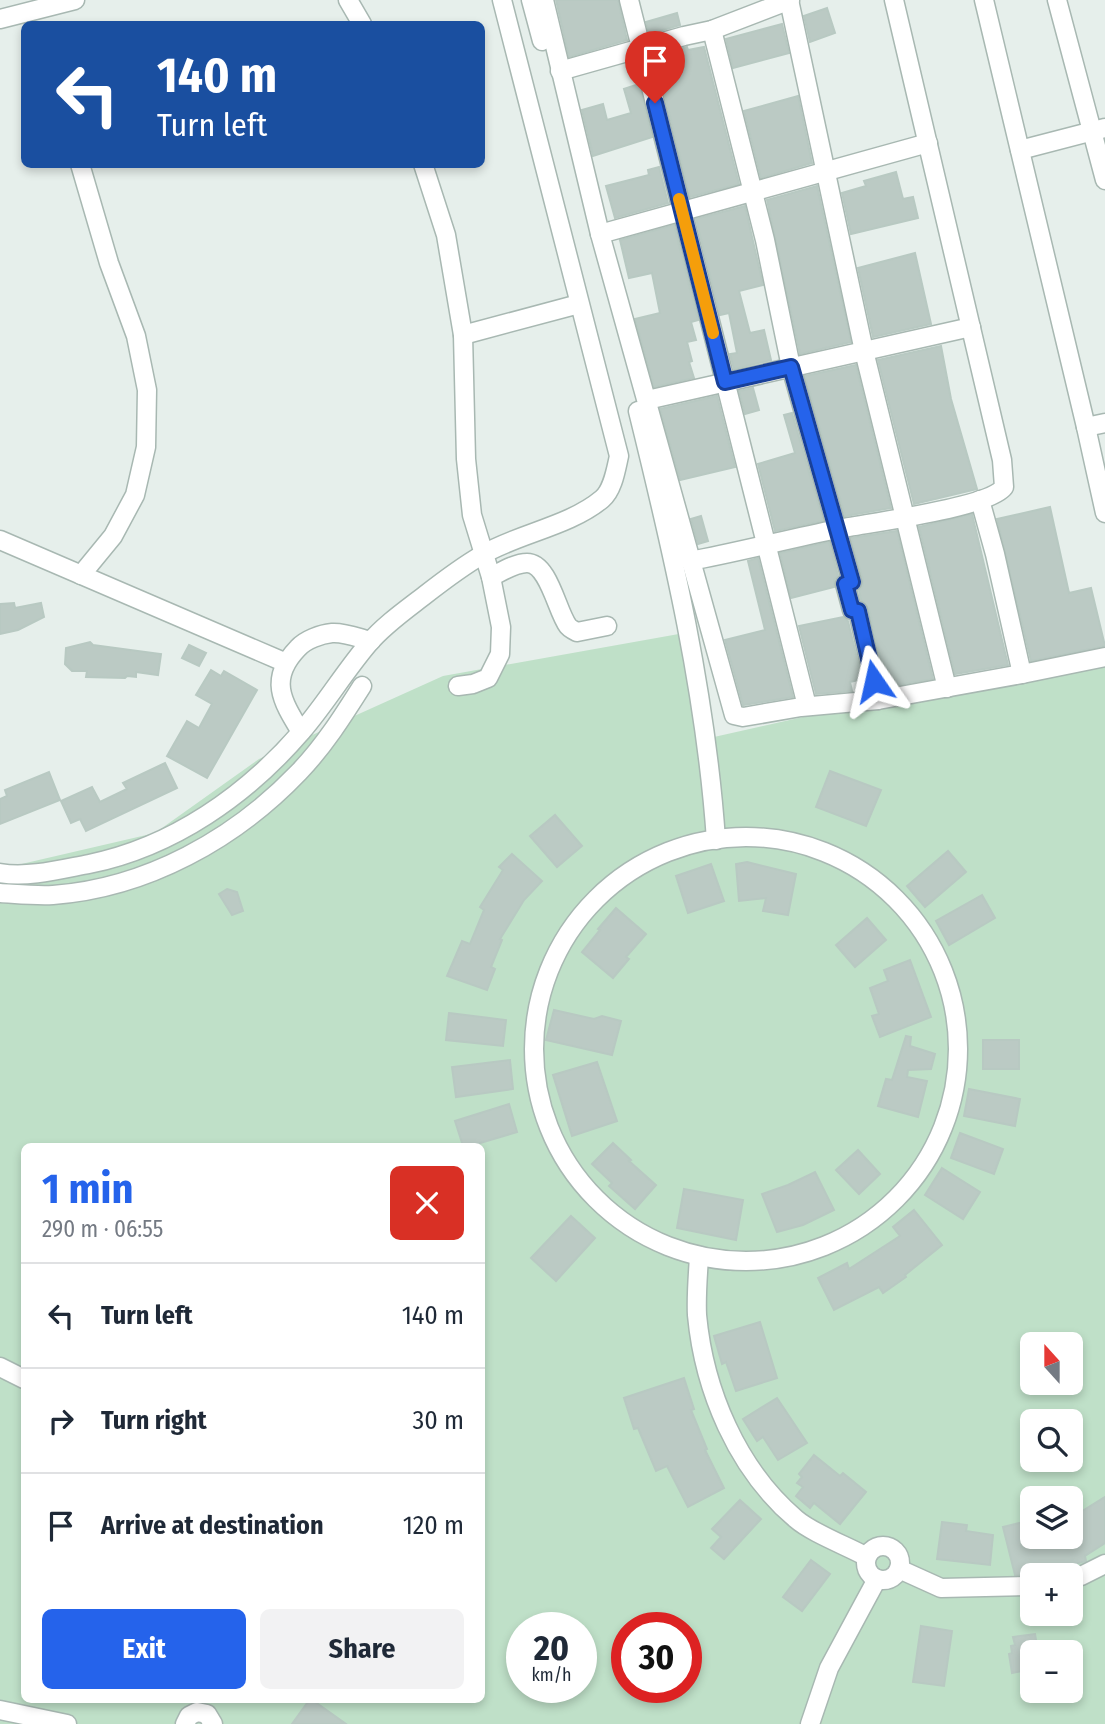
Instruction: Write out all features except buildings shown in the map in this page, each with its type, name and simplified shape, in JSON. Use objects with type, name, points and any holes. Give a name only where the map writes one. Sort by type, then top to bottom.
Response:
[{"type":"street","points":[[0,19],[57,15],[75,0]]},
{"type":"street","points":[[348,0],[360,21]]},
{"type":"street","points":[[0,873],[57,870],[107,860],[149,846],[192,824],[230,800],[301,732],[371,641],[426,594],[482,555],[604,498],[615,476],[619,456],[502,0]]},
{"type":"street","points":[[531,0],[679,581],[705,726],[716,840]]},
{"type":"street","points":[[544,0],[600,234],[734,715],[743,717],[807,706],[878,700],[1105,657]]},
{"type":"street","points":[[629,0],[807,706]]},
{"type":"street","points":[[561,71],[712,30],[789,0],[864,351],[947,688]]},
{"type":"street","points":[[690,561],[766,547],[837,529],[906,518],[980,500],[1001,492],[1004,483],[1002,460],[894,0]]},
{"type":"street","points":[[985,0],[1105,513]]},
{"type":"street","points":[[1057,0],[1098,129],[1105,180]]},
{"type":"street","points":[[712,30],[776,287],[791,367],[852,582],[845,584],[852,610],[858,611],[861,621],[878,700]]},
{"type":"street","points":[[1020,150],[1098,129]]},
{"type":"street","points":[[600,234],[928,143]]},
{"type":"street","points":[[81,168],[109,262],[136,336],[147,390],[146,447],[135,495],[113,536],[81,575]]},
{"type":"street","points":[[424,168],[446,234],[463,335],[466,459],[472,515],[482,555],[491,577],[501,627],[500,653],[488,678],[458,686]]},
{"type":"street","points":[[463,335],[579,304]]},
{"type":"street","points":[[647,400],[971,327]]},
{"type":"street","points":[[1086,427],[1105,423]]},
{"type":"street","points":[[980,500],[1022,674]]},
{"type":"street","points":[[0,540],[284,662]]},
{"type":"street","points":[[491,577],[528,563],[536,566],[546,579],[568,627],[577,632],[607,626]]},
{"type":"street","points":[[301,732],[285,706],[280,685],[284,662],[304,642],[333,633],[371,641]]},
{"type":"street","points":[[0,894],[53,895],[116,884],[176,863],[219,839],[263,806],[299,772],[330,735],[362,686]]},
{"type":"street","points":[[716,840],[780,840],[812,848],[842,860],[860,871],[894,897],[916,921],[947,978],[955,1009],[959,1041],[951,1105],[940,1136],[925,1164],[905,1190],[855,1231],[826,1245],[795,1255],[752,1260],[699,1256],[676,1249],[634,1229],[614,1216],[581,1183],[556,1144],[540,1100],[534,1053],[538,1006],[564,941],[577,922],[610,888],[639,868],[670,852],[716,840]]},
{"type":"street","points":[[699,1256],[696,1297],[701,1339],[710,1383],[728,1429],[747,1462],[797,1520],[867,1557]]},
{"type":"street","points":[[0,1367],[21,1378]]},
{"type":"street","points":[[876,1547],[889,1547],[898,1556],[899,1569],[890,1578],[877,1578],[867,1570],[867,1557],[876,1547]]},
{"type":"street","points":[[1083,1575],[1105,1564]]},
{"type":"street","points":[[899,1569],[941,1588],[1020,1586]]},
{"type":"street","points":[[810,1724],[829,1668],[877,1578]]},
{"type":"street","points":[[0,1710],[67,1724]]},
{"type":"street","points":[[185,1724],[192,1713],[205,1712]]},
{"type":"green space","points":[[690,632],[714,737],[803,717],[1105,666],[1105,1724],[0,1724],[0,869],[155,833],[259,759],[443,676]]},
{"type":"slow traffic","points":[[679,199],[713,333]]},
{"type":"route","points":[[655,103],[725,382],[791,367],[852,582],[845,584],[852,610],[858,611],[874,681]]}]
